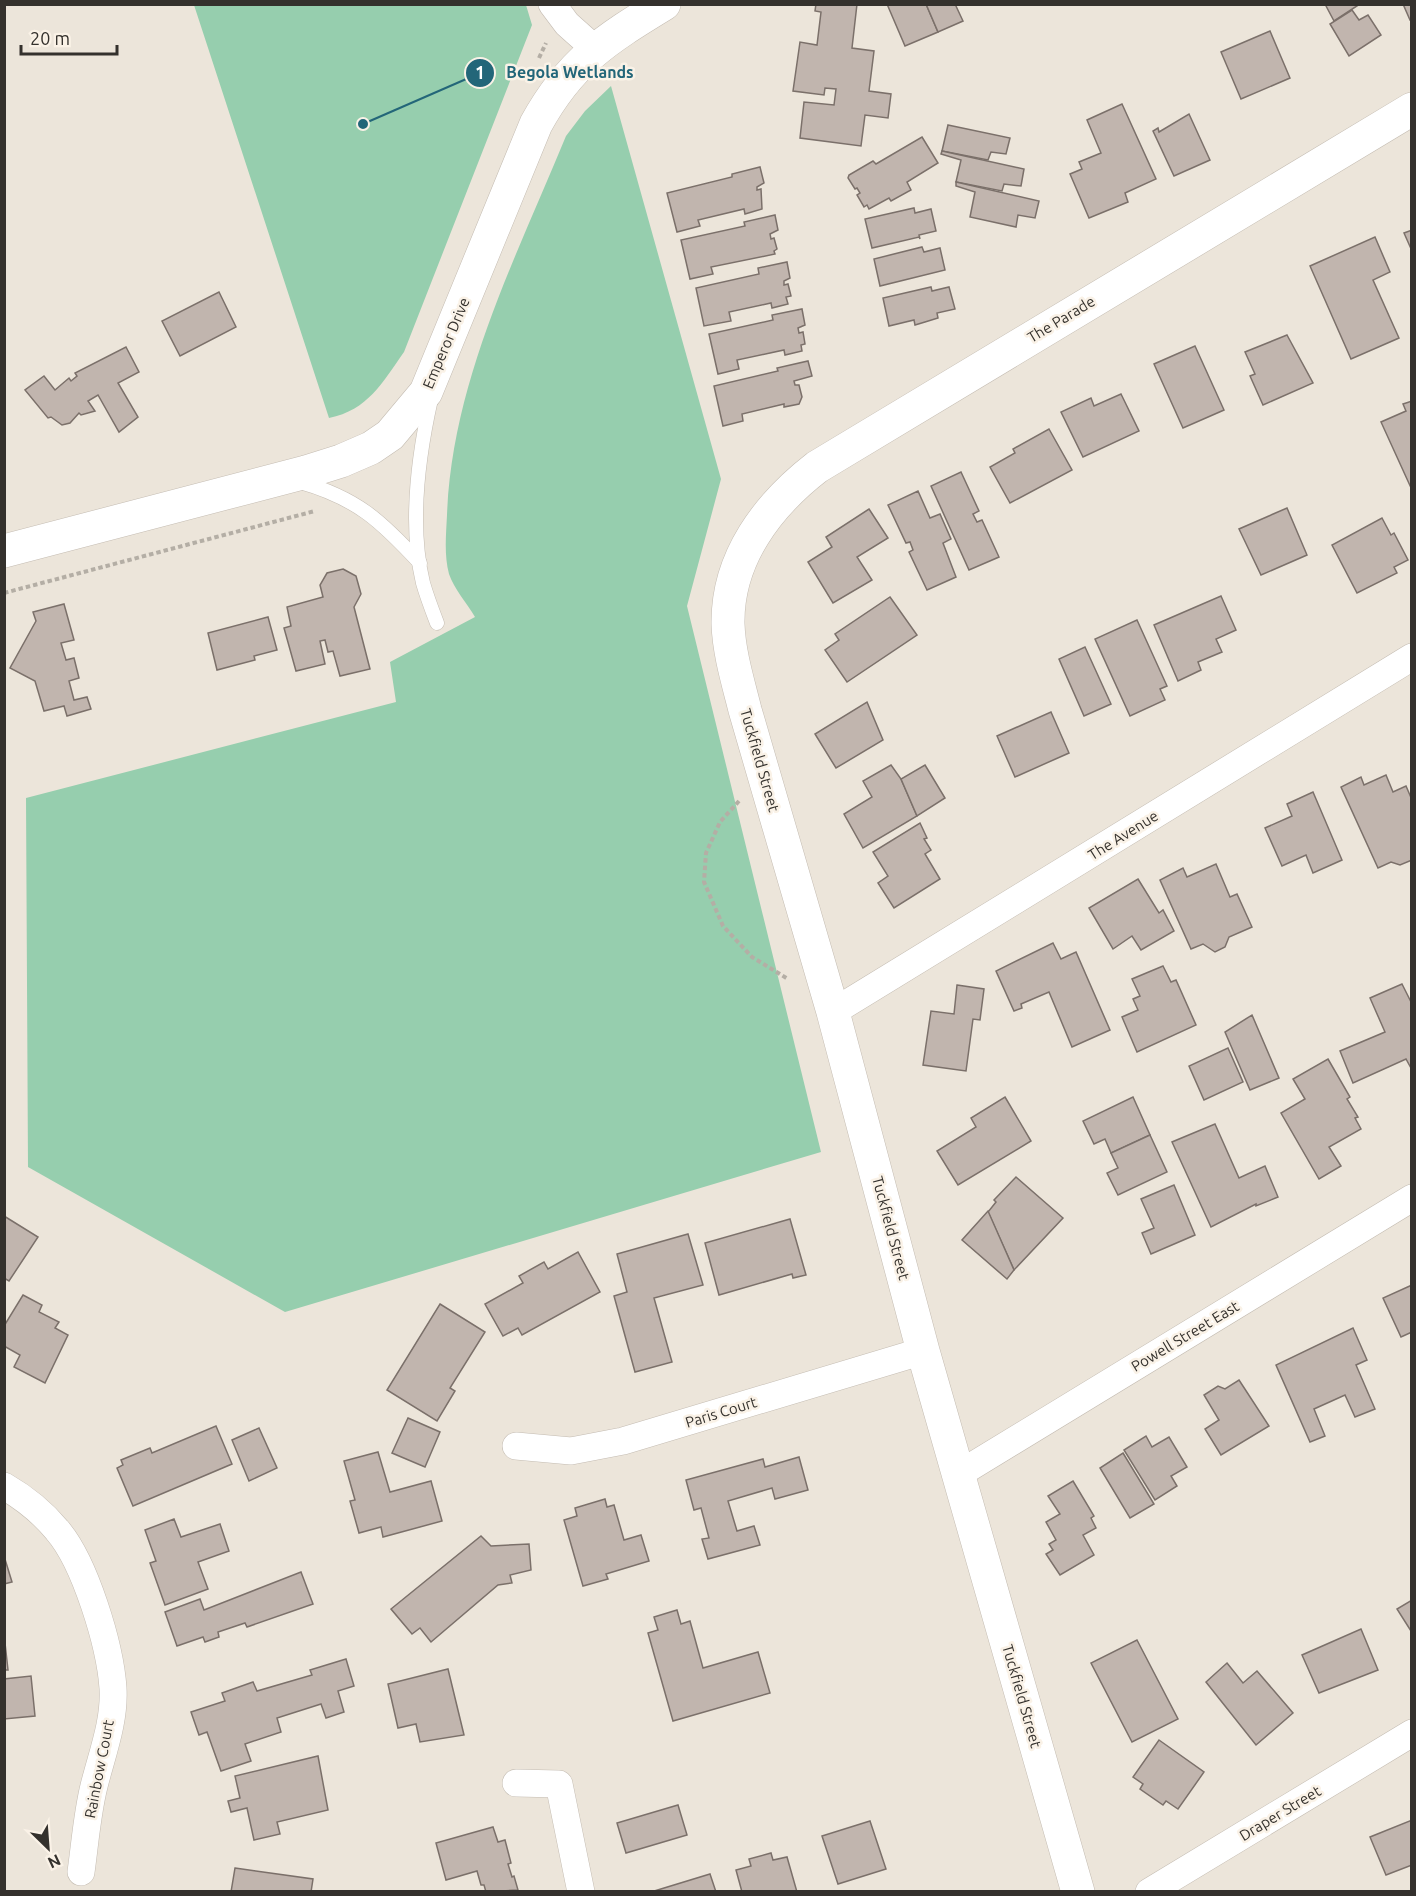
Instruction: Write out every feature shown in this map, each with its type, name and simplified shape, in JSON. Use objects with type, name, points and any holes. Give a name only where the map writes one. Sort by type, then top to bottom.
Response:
[{"type":"main road","name":"Emperor Drive","points":[[4,551],[341,461],[371,448],[390,435],[426,392],[536,124],[552,96],[574,68],[595,49],[664,4]]},
{"type":"main road","name":"The Parade","points":[[740,562],[752,536],[773,506],[817,467],[1412,109]]},
{"type":"main road","name":"Tuckfield Street","points":[[740,562],[733,584],[728,624],[734,665],[765,781],[833,1012],[923,1351],[1078,1892]]},
{"type":"street","points":[[555,9],[595,49]]},
{"type":"street","name":"The Avenue","points":[[833,1012],[1412,657]]},
{"type":"street","name":"Powell Street East","points":[[959,1474],[1412,1198]]},
{"type":"street","name":"Paris Court","points":[[516,1446],[571,1451],[623,1441],[923,1351]]},
{"type":"street","name":"Rainbow Court","points":[[4,1486],[21,1496],[58,1530],[80,1567],[101,1627],[113,1688],[109,1734],[94,1788],[81,1872]]},
{"type":"street","name":"Draper Street","points":[[1149,1892],[1412,1733]]},
{"type":"street","points":[[516,1783],[559,1784],[581,1892]]},
{"type":"lane","points":[[437,623],[423,584],[416,531],[419,480],[428,415],[440,362]]},
{"type":"lane","points":[[286,477],[354,501],[386,526],[420,563]]},
{"type":"path","points":[[535,69],[555,9]]},
{"type":"path","points":[[4,593],[354,501]]},
{"type":"path","points":[[765,781],[748,791],[720,822],[706,853],[704,882],[723,926],[752,957],[833,1012]]},
{"type":"green space","points":[[194,5],[526,5],[532,25],[404,352],[373,394],[354,409],[343,414],[329,418]]},
{"type":"green space","points":[[611,86],[721,479],[687,606],[821,1152],[285,1312],[28,1167],[26,798],[396,702],[390,662],[475,617],[457,591],[447,567],[446,537],[451,465],[461,416],[490,321],[566,136],[585,111]]},
{"type":"building","points":[[816,4],[857,4],[852,48],[874,51],[869,91],[891,94],[888,118],[865,115],[861,146],[800,138],[804,102],[834,105],[836,89],[825,88],[824,95],[793,91],[800,42],[817,45],[821,12],[815,11]]},
{"type":"building","points":[[887,4],[926,4],[938,32],[905,46]]},
{"type":"building","points":[[926,4],[955,4],[963,21],[938,32]]},
{"type":"building","points":[[1325,4],[1360,4],[1334,21]]},
{"type":"building","points":[[1403,4],[1412,4],[1412,19],[1410,20]]},
{"type":"building","points":[[1352,10],[1359,20],[1368,15],[1381,35],[1349,56],[1330,24]]},
{"type":"building","points":[[1270,31],[1290,78],[1241,99],[1221,52]]},
{"type":"building","points":[[1122,104],[1156,179],[1125,193],[1128,202],[1089,218],[1070,174],[1082,169],[1079,162],[1101,153],[1087,120]]},
{"type":"building","points":[[1189,114],[1210,160],[1174,176],[1153,131],[1158,128],[1159,132]]},
{"type":"building","points":[[948,125],[1010,138],[1006,154],[991,152],[988,160],[942,151]]},
{"type":"building","points":[[922,137],[938,163],[907,182],[911,190],[869,209],[867,205],[864,207],[857,195],[860,193],[848,178],[849,175],[873,161],[876,164]]},
{"type":"building","points":[[942,151],[1024,169],[1021,186],[1004,184],[1002,191],[956,182],[961,160],[941,154]]},
{"type":"building","points":[[760,167],[764,183],[757,187],[757,190],[761,189],[762,209],[745,214],[744,209],[698,220],[700,226],[677,232],[667,193],[732,177],[732,174]]},
{"type":"building","points":[[956,182],[1039,201],[1035,218],[1018,215],[1016,227],[970,217],[975,192],[956,186]]},
{"type":"building","points":[[914,208],[915,213],[931,209],[936,231],[919,235],[920,239],[919,237],[872,248],[865,219]]},
{"type":"building","points":[[775,215],[778,230],[770,234],[771,239],[774,238],[777,249],[774,251],[775,254],[711,267],[713,274],[690,279],[681,240],[745,226],[744,222]]},
{"type":"building","points":[[1412,230],[1412,251],[1404,233]]},
{"type":"building","points":[[1375,237],[1390,272],[1373,280],[1399,338],[1351,359],[1310,266]]},
{"type":"building","points":[[922,247],[924,252],[940,248],[945,270],[880,286],[874,259]]},
{"type":"building","points":[[787,262],[790,278],[784,281],[784,285],[788,284],[791,296],[786,297],[788,304],[772,308],[771,303],[729,312],[731,321],[704,326],[696,288],[759,274],[758,268]]},
{"type":"building","points":[[931,287],[932,291],[949,287],[955,309],[937,313],[938,318],[915,325],[914,320],[889,326],[883,298]]},
{"type":"building","points":[[219,292],[236,327],[180,356],[162,321]]},
{"type":"building","points":[[802,309],[805,325],[798,328],[799,333],[803,332],[805,344],[801,345],[802,351],[785,355],[784,350],[737,360],[739,369],[718,374],[709,334],[773,320],[772,315]]},
{"type":"building","points":[[1287,335],[1313,383],[1263,405],[1250,376],[1255,374],[1245,352]]},
{"type":"building","points":[[1195,346],[1224,410],[1183,428],[1154,364]]},
{"type":"building","points":[[126,347],[139,372],[118,383],[138,417],[119,432],[98,395],[88,401],[95,411],[81,415],[79,413],[70,423],[62,425],[51,417],[48,418],[25,390],[44,376],[55,390],[69,378],[71,381],[77,376],[75,373]]},
{"type":"building","points":[[808,361],[812,376],[794,381],[795,385],[799,385],[802,397],[799,404],[784,407],[784,404],[742,414],[743,421],[723,426],[714,386],[778,371],[777,368]]},
{"type":"building","points":[[1121,394],[1139,431],[1083,457],[1061,412],[1091,398],[1094,406]]},
{"type":"building","points":[[1412,401],[1412,490],[1381,422],[1406,411],[1403,404]]},
{"type":"building","points":[[1049,429],[1072,470],[1010,503],[990,467],[1015,453],[1013,449]]},
{"type":"building","points":[[961,472],[979,511],[973,514],[977,522],[982,520],[999,557],[969,570],[931,486]]},
{"type":"building","points":[[918,491],[930,518],[940,514],[951,539],[943,543],[956,577],[927,590],[909,552],[913,550],[910,542],[906,543],[888,505]]},
{"type":"building","points":[[1287,508],[1307,555],[1261,575],[1239,529]]},
{"type":"building","points":[[869,509],[888,538],[857,557],[872,580],[833,603],[808,562],[832,547],[826,537]]},
{"type":"building","points":[[1382,518],[1391,535],[1394,533],[1408,560],[1394,567],[1397,573],[1357,593],[1332,545]]},
{"type":"building","points":[[343,569],[356,576],[361,594],[354,607],[370,669],[340,676],[333,651],[328,652],[325,640],[320,641],[325,664],[296,671],[284,628],[291,626],[287,607],[323,597],[320,585],[327,573]]},
{"type":"building","points":[[1221,596],[1236,630],[1216,639],[1222,652],[1198,662],[1201,670],[1178,681],[1154,625]]},
{"type":"building","points":[[890,597],[917,635],[847,682],[825,650],[839,640],[835,634]]},
{"type":"building","points":[[64,604],[74,640],[61,643],[66,660],[74,658],[79,678],[69,681],[74,700],[87,697],[91,709],[67,716],[64,706],[44,711],[35,681],[10,668],[36,621],[33,612]]},
{"type":"building","points":[[268,617],[277,650],[254,656],[255,660],[217,670],[208,633]]},
{"type":"building","points":[[1137,620],[1167,686],[1160,689],[1165,700],[1130,716],[1095,639]]},
{"type":"building","points":[[1085,647],[1111,704],[1084,716],[1059,659]]},
{"type":"building","points":[[867,702],[883,740],[836,768],[815,734]]},
{"type":"building","points":[[1051,712],[1069,753],[1015,777],[997,736]]},
{"type":"building","points":[[891,765],[901,779],[917,816],[863,848],[844,814],[872,797],[863,781]]},
{"type":"building","points":[[925,765],[945,798],[917,816],[901,779]]},
{"type":"building","points":[[1386,775],[1393,792],[1406,786],[1412,800],[1412,860],[1400,865],[1391,862],[1378,868],[1341,787],[1361,777],[1364,785]]},
{"type":"building","points":[[1313,792],[1342,860],[1313,873],[1306,855],[1282,866],[1265,828],[1292,816],[1287,804]]},
{"type":"building","points":[[920,823],[927,838],[924,839],[931,850],[925,854],[940,879],[894,908],[878,883],[888,876],[873,852]]},
{"type":"building","points":[[1216,864],[1230,897],[1237,894],[1252,927],[1229,937],[1225,947],[1215,952],[1203,944],[1191,949],[1160,880],[1183,868],[1187,877]]},
{"type":"building","points":[[1138,879],[1159,913],[1163,910],[1174,931],[1141,950],[1132,936],[1113,949],[1089,908]]},
{"type":"building","points":[[1053,943],[1061,959],[1076,952],[1110,1030],[1072,1047],[1049,992],[1021,1004],[1022,1008],[1014,1011],[996,971]]},
{"type":"building","points":[[1163,966],[1171,982],[1176,980],[1196,1025],[1137,1052],[1122,1017],[1138,1010],[1133,999],[1140,996],[1132,979]]},
{"type":"building","points":[[1402,984],[1412,1004],[1412,1070],[1406,1059],[1353,1083],[1340,1051],[1385,1032],[1370,998]]},
{"type":"building","points":[[957,985],[984,989],[980,1020],[973,1019],[966,1071],[923,1065],[931,1011],[954,1014]]},
{"type":"building","points":[[1252,1015],[1279,1078],[1250,1090],[1225,1032]]},
{"type":"building","points":[[1228,1048],[1243,1082],[1204,1100],[1189,1066]]},
{"type":"building","points":[[1328,1059],[1350,1097],[1347,1099],[1358,1117],[1355,1118],[1361,1129],[1329,1147],[1341,1166],[1319,1179],[1281,1113],[1305,1099],[1293,1079]]},
{"type":"building","points":[[1005,1097],[1031,1141],[958,1185],[937,1151],[976,1127],[971,1118]]},
{"type":"building","points":[[1133,1097],[1150,1135],[1111,1153],[1105,1139],[1094,1144],[1083,1121]]},
{"type":"building","points":[[1215,1124],[1239,1178],[1265,1166],[1278,1197],[1256,1206],[1256,1204],[1211,1227],[1172,1142]]},
{"type":"building","points":[[1150,1135],[1167,1172],[1118,1195],[1107,1173],[1118,1168],[1111,1153]]},
{"type":"building","points":[[1016,1177],[1063,1218],[1014,1270],[988,1212],[996,1202],[994,1200]]},
{"type":"building","points":[[1174,1185],[1195,1235],[1151,1254],[1142,1233],[1154,1228],[1141,1199]]},
{"type":"building","points":[[988,1211],[1014,1270],[1007,1279],[962,1240]]},
{"type":"building","points":[[4,1216],[38,1237],[9,1281],[4,1278]]},
{"type":"building","points":[[790,1219],[806,1275],[793,1278],[792,1274],[719,1295],[705,1243]]},
{"type":"building","points":[[688,1234],[703,1285],[654,1298],[672,1362],[635,1372],[614,1296],[627,1292],[617,1254]]},
{"type":"building","points":[[578,1252],[600,1292],[522,1335],[518,1328],[503,1336],[485,1304],[523,1283],[519,1276],[544,1262],[548,1269]]},
{"type":"building","points":[[1412,1285],[1412,1332],[1401,1337],[1383,1298]]},
{"type":"building","points":[[23,1295],[42,1305],[39,1312],[59,1322],[55,1328],[68,1335],[45,1383],[14,1367],[20,1355],[4,1346],[4,1326]]},
{"type":"building","points":[[440,1304],[485,1332],[450,1388],[455,1391],[437,1421],[387,1390]]},
{"type":"building","points":[[1353,1328],[1367,1360],[1356,1365],[1375,1409],[1355,1417],[1345,1395],[1314,1409],[1325,1436],[1310,1442],[1276,1365]]},
{"type":"building","points":[[1239,1380],[1269,1426],[1221,1455],[1205,1429],[1219,1420],[1204,1395],[1218,1386],[1225,1389]]},
{"type":"building","points":[[408,1418],[440,1432],[425,1467],[392,1453]]},
{"type":"building","points":[[216,1426],[232,1464],[133,1506],[117,1468],[123,1465],[121,1460],[150,1448],[152,1453]]},
{"type":"building","points":[[259,1428],[277,1468],[249,1481],[232,1440]]},
{"type":"building","points":[[1146,1436],[1152,1447],[1169,1437],[1187,1467],[1171,1476],[1177,1486],[1155,1500],[1124,1450]]},
{"type":"building","points":[[378,1452],[390,1492],[431,1481],[442,1521],[383,1537],[381,1527],[359,1533],[350,1501],[355,1500],[344,1461]]},
{"type":"building","points":[[1123,1453],[1154,1504],[1130,1518],[1100,1468]]},
{"type":"building","points":[[799,1457],[808,1490],[775,1499],[772,1488],[728,1501],[737,1531],[754,1526],[760,1545],[708,1559],[702,1539],[709,1538],[701,1508],[694,1510],[686,1480],[763,1459],[765,1467]]},
{"type":"building","points":[[1073,1481],[1094,1516],[1091,1518],[1096,1528],[1083,1535],[1094,1555],[1060,1575],[1046,1554],[1053,1550],[1049,1544],[1056,1540],[1046,1522],[1060,1514],[1048,1496]]},
{"type":"building","points":[[605,1499],[607,1507],[614,1505],[624,1540],[641,1535],[649,1561],[606,1574],[608,1579],[583,1586],[564,1520],[577,1516],[575,1508]]},
{"type":"building","points":[[174,1519],[181,1537],[220,1524],[229,1551],[198,1562],[208,1589],[165,1605],[150,1563],[156,1561],[145,1530]]},
{"type":"building","points":[[481,1536],[491,1546],[529,1544],[531,1570],[510,1575],[512,1583],[498,1585],[431,1642],[420,1628],[412,1634],[391,1609]]},
{"type":"building","points":[[4,1556],[12,1582],[4,1584]]},
{"type":"building","points":[[301,1572],[313,1604],[247,1627],[245,1623],[218,1632],[219,1637],[205,1642],[203,1637],[177,1646],[165,1612],[200,1599],[204,1610]]},
{"type":"building","points":[[1412,1600],[1412,1630],[1411,1631],[1397,1609]]},
{"type":"building","points":[[677,1610],[681,1624],[690,1621],[703,1668],[758,1652],[770,1693],[673,1721],[648,1633],[658,1630],[654,1617]]},
{"type":"building","points":[[1361,1629],[1378,1670],[1319,1693],[1302,1655]]},
{"type":"building","points":[[4,1634],[8,1670],[4,1670]]},
{"type":"building","points":[[1137,1640],[1178,1719],[1132,1742],[1091,1663]]},
{"type":"building","points":[[346,1659],[354,1686],[338,1691],[344,1712],[326,1718],[321,1704],[277,1718],[281,1732],[245,1744],[251,1761],[221,1771],[207,1732],[199,1735],[191,1712],[225,1701],[222,1693],[253,1682],[257,1691],[312,1675],[310,1670]]},
{"type":"building","points":[[1227,1663],[1243,1683],[1257,1671],[1293,1713],[1256,1745],[1206,1682]]},
{"type":"building","points":[[448,1669],[464,1735],[420,1742],[416,1724],[398,1728],[388,1684]]},
{"type":"building","points":[[31,1676],[35,1716],[4,1719],[4,1679]]},
{"type":"building","points":[[1159,1740],[1204,1772],[1178,1809],[1166,1801],[1163,1805],[1140,1789],[1143,1784],[1133,1777]]},
{"type":"building","points":[[318,1756],[328,1810],[277,1822],[280,1834],[254,1840],[247,1808],[231,1812],[228,1801],[240,1798],[235,1776]]},
{"type":"building","points":[[678,1805],[687,1835],[626,1853],[617,1823]]},
{"type":"building","points":[[1412,1820],[1412,1865],[1386,1875],[1370,1837]]},
{"type":"building","points":[[870,1821],[886,1869],[838,1884],[822,1836]]},
{"type":"building","points":[[493,1827],[498,1842],[505,1840],[511,1863],[508,1864],[518,1890],[486,1892],[484,1885],[481,1885],[477,1871],[446,1880],[436,1843]]},
{"type":"building","points":[[771,1853],[773,1860],[787,1857],[797,1892],[742,1892],[736,1870],[751,1866],[749,1859]]},
{"type":"building","points":[[235,1868],[313,1879],[311,1892],[231,1892]]},
{"type":"building","points":[[710,1874],[716,1892],[651,1892]]},
{"type":"place","name":"Begola Wetlands","points":[[363,124]]}]
